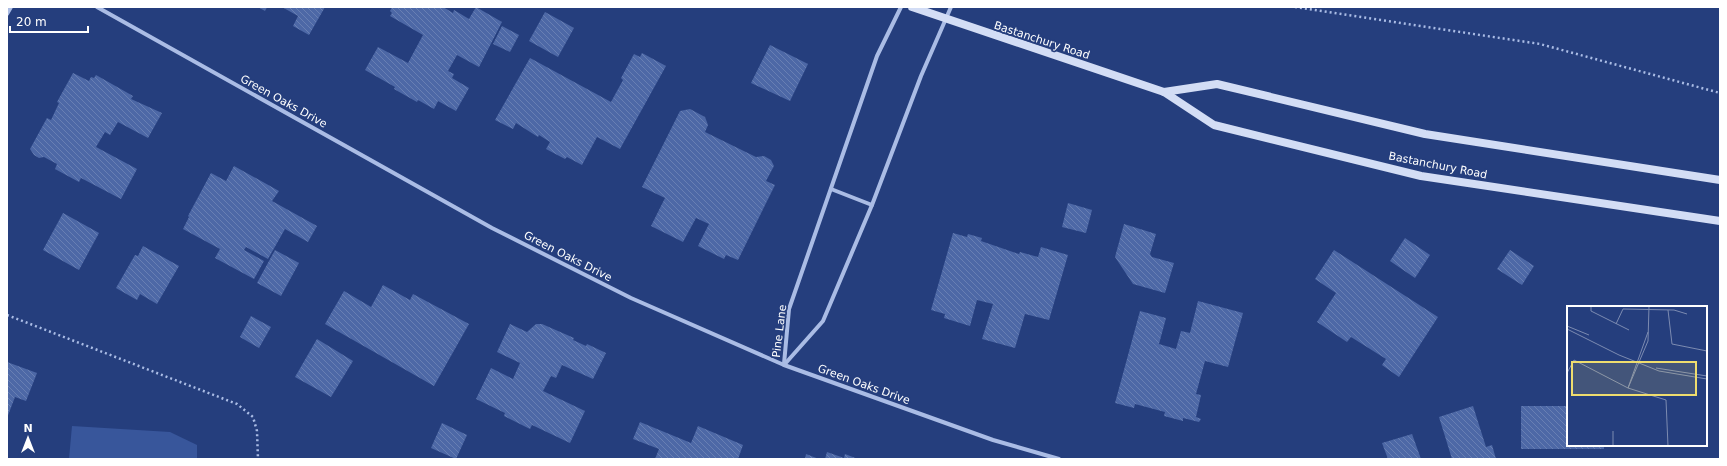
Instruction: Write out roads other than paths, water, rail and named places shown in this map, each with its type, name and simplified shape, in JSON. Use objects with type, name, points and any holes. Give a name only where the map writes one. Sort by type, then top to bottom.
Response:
[{"type":"main road","name":"Bastanchury Road","points":[[912,7],[946,20],[1164,92],[1214,125],[1421,176],[1720,221]]},
{"type":"main road","name":"Bastanchury Road","points":[[1164,92],[1217,84],[1425,134],[1720,180]]},
{"type":"street","points":[[7,14],[11,7]]},
{"type":"street","name":"Green Oaks Drive","points":[[97,7],[492,228],[631,298],[784,365],[993,440],[1059,459]]},
{"type":"street","name":"Pine Lane","points":[[784,365],[789,309],[877,56],[901,7]]},
{"type":"street","name":"Pine Lane","points":[[784,365],[823,321],[872,205],[922,76],[951,7]]},
{"type":"street","points":[[831,189],[872,205]]}]
